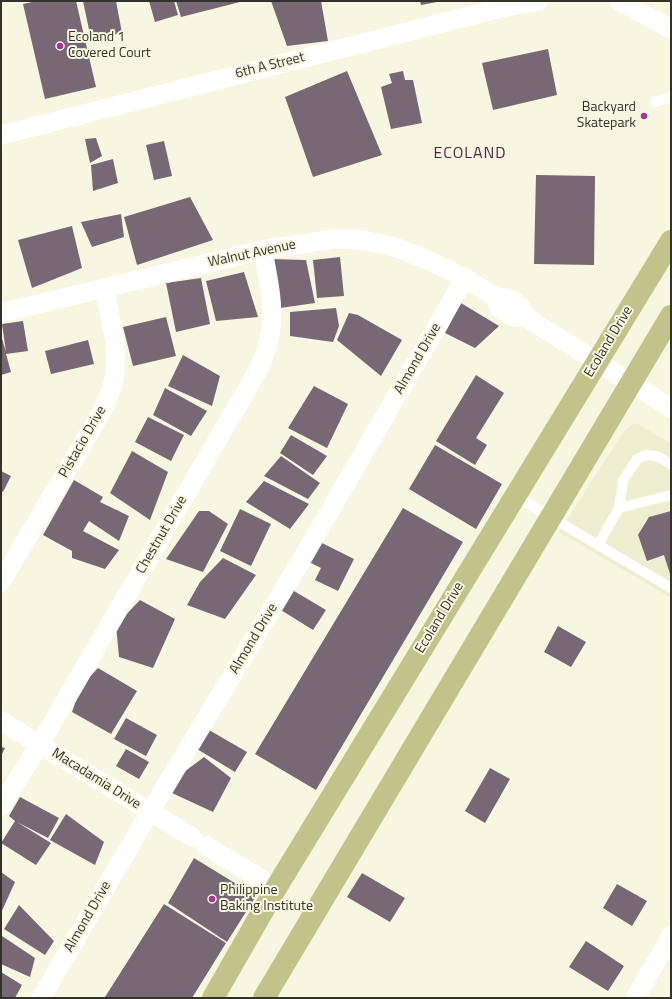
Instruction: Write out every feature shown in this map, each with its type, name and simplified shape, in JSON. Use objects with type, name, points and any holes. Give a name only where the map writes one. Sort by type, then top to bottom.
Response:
[{"type":"main road","name":"Ecoland Drive","points":[[213,998],[276,888],[671,241]]},
{"type":"main road","points":[[264,998],[550,516],[671,316]]},
{"type":"street","name":"6th A Street","points":[[1,135],[501,4],[539,1]]},
{"type":"street","points":[[619,1],[671,29]]},
{"type":"street","name":"Walnut Avenue","points":[[1,313],[263,250],[306,242],[334,239],[363,240],[398,248],[430,261],[465,278],[495,297],[500,309],[513,317],[527,318],[596,363],[671,408]]},
{"type":"street","name":"Chestnut Drive","points":[[1,806],[40,744],[267,353],[272,333],[273,312],[263,250]]},
{"type":"street","name":"Almond Drive","points":[[41,998],[150,812],[302,559],[465,278]]},
{"type":"street","name":"Pistacio Drive","points":[[1,582],[100,413],[111,390],[116,366],[115,346],[104,288]]},
{"type":"street","name":"Macadamia Drive","points":[[1,721],[276,888]]},
{"type":"street","points":[[635,998],[666,956],[671,936]]},
{"type":"lane","points":[[655,102],[671,97]]},
{"type":"lane","points":[[598,545],[619,508],[623,481],[638,459],[645,455],[656,456],[671,464]]},
{"type":"lane","points":[[619,508],[671,495]]},
{"type":"lane","points":[[515,496],[671,588]]},
{"type":"shaded area","points":[[636,423],[671,443],[671,598],[559,532],[624,431]]},
{"type":"building","name":"Ecoland 1 Covered Court","points":[[37,1],[76,1],[96,87],[45,99],[23,4]]},
{"type":"building","points":[[83,1],[116,1],[122,33],[91,39]]},
{"type":"building","points":[[149,1],[174,1],[178,15],[155,22]]},
{"type":"building","points":[[176,1],[244,1],[181,17]]},
{"type":"building","points":[[271,1],[321,1],[328,41],[287,46]]},
{"type":"building","points":[[420,1],[437,1],[437,2],[421,5]]},
{"type":"building","points":[[548,49],[557,95],[493,110],[482,63]]},
{"type":"building","points":[[347,71],[382,155],[313,177],[285,97]]},
{"type":"building","points":[[403,71],[405,80],[413,80],[422,123],[391,129],[381,87],[392,83],[389,74]]},
{"type":"building","points":[[96,138],[102,156],[90,163],[85,139]]},
{"type":"building","points":[[164,141],[172,176],[154,180],[146,145]]},
{"type":"building","points":[[113,159],[118,183],[93,191],[91,165]]},
{"type":"building","points":[[536,175],[595,176],[594,265],[534,264]]},
{"type":"building","points":[[190,197],[213,240],[137,265],[124,217]]},
{"type":"building","points":[[121,214],[124,237],[92,247],[81,222]]},
{"type":"building","points":[[72,226],[82,268],[32,288],[18,240]]},
{"type":"building","points":[[340,257],[344,296],[317,298],[313,260]]},
{"type":"building","points":[[270,259],[306,260],[315,303],[280,308]]},
{"type":"building","points":[[244,272],[258,317],[216,321],[206,281]]},
{"type":"building","points":[[201,278],[210,324],[176,332],[166,283]]},
{"type":"building","points":[[461,303],[499,326],[475,348],[445,333]]},
{"type":"building","points":[[336,308],[339,326],[333,342],[290,336],[290,312]]},
{"type":"building","points":[[349,313],[358,315],[402,340],[381,376],[337,340]]},
{"type":"building","points":[[166,317],[176,356],[133,366],[123,327]]},
{"type":"building","points":[[23,321],[28,351],[6,354],[11,372],[1,375],[1,335],[6,352],[2,324]]},
{"type":"building","points":[[88,340],[94,364],[51,374],[45,351]]},
{"type":"building","points":[[183,355],[220,376],[212,406],[168,386]]},
{"type":"building","points":[[476,375],[504,393],[476,438],[487,445],[475,465],[436,441]]},
{"type":"building","points":[[314,386],[348,404],[327,448],[288,428]]},
{"type":"building","points":[[165,388],[207,411],[191,436],[153,415]]},
{"type":"building","points":[[148,417],[184,435],[171,461],[135,442]]},
{"type":"building","points":[[291,435],[327,456],[313,475],[280,453]]},
{"type":"building","points":[[435,445],[502,484],[476,529],[409,489]]},
{"type":"building","points":[[132,451],[168,472],[150,520],[110,493]]},
{"type":"building","points":[[281,456],[320,483],[308,499],[264,476]]},
{"type":"building","points":[[1,471],[11,476],[3,492],[1,491]]},
{"type":"building","points":[[74,480],[103,497],[100,502],[129,516],[119,541],[89,521],[83,531],[119,550],[105,569],[72,558],[72,551],[43,535]]},
{"type":"building","points":[[264,481],[309,504],[290,529],[246,502]]},
{"type":"building","points":[[403,508],[463,542],[316,790],[255,754]]},
{"type":"building","points":[[240,509],[271,524],[251,566],[220,551]]},
{"type":"building","points":[[199,511],[209,511],[228,524],[203,572],[166,559]]},
{"type":"building","points":[[671,511],[671,577],[664,555],[647,561],[638,535],[649,517]]},
{"type":"building","points":[[316,540],[354,559],[338,591],[315,580],[321,568],[305,560]]},
{"type":"building","points":[[223,558],[256,575],[225,619],[187,605],[200,582]]},
{"type":"building","points":[[289,588],[326,610],[313,630],[276,607]]},
{"type":"building","points":[[140,600],[175,619],[153,668],[119,657],[116,625]]},
{"type":"building","points":[[558,626],[586,642],[571,667],[544,652]]},
{"type":"building","points":[[98,668],[137,691],[111,734],[72,712],[81,686]]},
{"type":"building","points":[[126,718],[157,735],[146,756],[114,739]]},
{"type":"building","points":[[209,730],[247,752],[235,772],[197,749]]},
{"type":"building","points":[[1,747],[5,748],[1,756]]},
{"type":"building","points":[[126,749],[149,762],[139,779],[116,766]]},
{"type":"building","points":[[204,757],[231,778],[213,812],[172,793],[184,772]]},
{"type":"building","points":[[490,768],[510,779],[485,823],[465,811]]},
{"type":"building","points":[[20,797],[59,818],[48,838],[17,822],[51,843],[36,865],[1,843],[15,821],[9,816]]},
{"type":"building","points":[[66,814],[104,842],[95,865],[50,840]]},
{"type":"building","name":"Philippine Baking Institute","points":[[194,858],[256,896],[227,942],[168,903]]},
{"type":"building","points":[[1,872],[15,882],[1,913]]},
{"type":"building","points":[[362,873],[405,898],[390,922],[347,897]]},
{"type":"building","points":[[617,884],[647,901],[632,926],[603,908]]},
{"type":"building","points":[[164,904],[226,943],[192,998],[105,997]]},
{"type":"building","points":[[19,905],[54,941],[45,955],[4,929]]},
{"type":"building","points":[[2,936],[35,958],[30,977],[1,964]]},
{"type":"building","points":[[586,941],[624,966],[608,991],[569,967]]},
{"type":"building","points":[[1,972],[22,985],[15,998],[1,998]]},
{"type":"place","name":"Ecoland 1 Covered Court","points":[[60,46]]},
{"type":"place","name":"Backyard Skatepark","points":[[644,116]]},
{"type":"place","name":"Philippine Baking Institute","points":[[212,899]]},
{"type":"district","name":"ECOLAND","points":[[470,154]]}]
